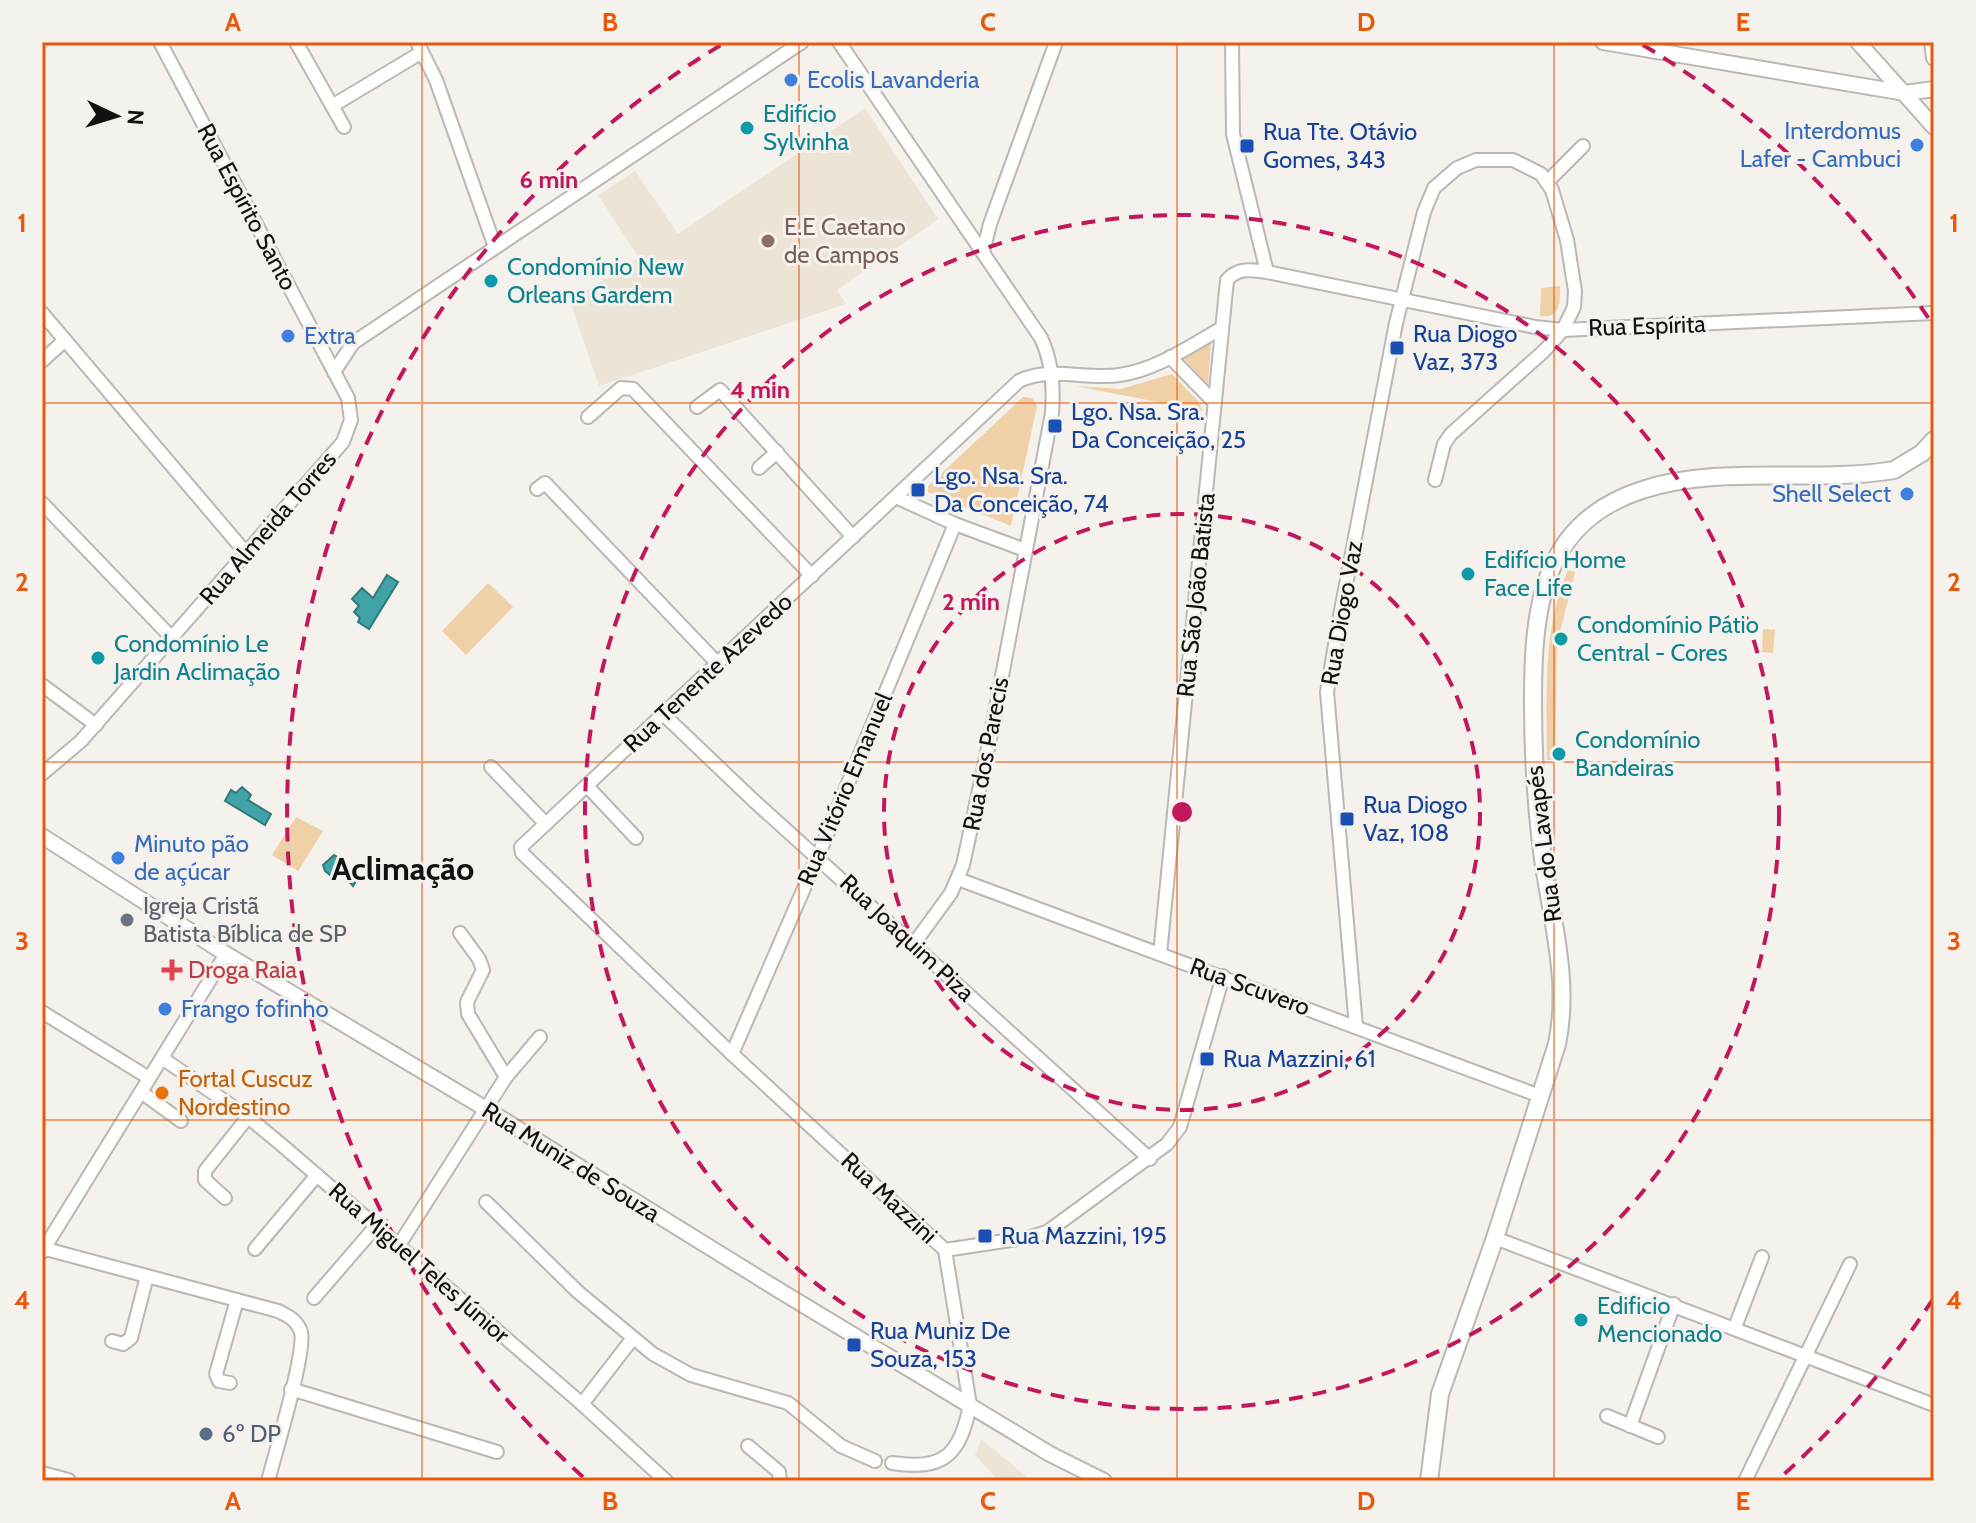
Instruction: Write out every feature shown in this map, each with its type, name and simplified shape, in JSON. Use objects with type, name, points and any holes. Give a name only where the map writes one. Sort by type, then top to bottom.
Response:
[{"type":"main road","name":"Rua do Lavapés","points":[[1429,1481],[1440,1394],[1495,1238],[1557,1044],[1562,1019],[1563,995],[1536,807],[1533,749],[1537,609],[1555,562],[1576,531],[1593,514],[1612,501],[1645,489],[1690,480],[1894,470],[1922,453],[1934,440]]},
{"type":"street","name":"Rua Espírito Santo","points":[[160,42],[334,372]]},
{"type":"street","points":[[296,42],[344,127]]},
{"type":"street","points":[[334,372],[353,343],[802,42]]},
{"type":"street","name":"Rua dos Parecis","points":[[839,42],[1041,338],[1052,374],[1052,413],[990,739],[958,879],[913,945]]},
{"type":"street","points":[[983,252],[990,224],[1056,42]]},
{"type":"street","points":[[1232,42],[1233,134],[1267,272]]},
{"type":"street","points":[[1603,42],[1905,93],[1934,89]]},
{"type":"street","points":[[1858,42],[1934,127]]},
{"type":"street","points":[[1932,42],[1934,58]]},
{"type":"street","points":[[332,106],[420,47],[436,80],[495,247]]},
{"type":"street","points":[[1547,182],[1583,146]]},
{"type":"street","points":[[1495,158],[1529,166],[1547,182],[1559,207],[1575,291],[1574,307],[1563,330],[1401,299],[1424,212],[1434,188],[1444,177],[1476,160],[1495,158]]},
{"type":"street","points":[[965,226],[990,224]]},
{"type":"street","name":"Rua São João Batista","points":[[1160,954],[1227,280],[1236,271],[1267,272],[1401,299]]},
{"type":"street","name":"Rua Diogo Vaz","points":[[1356,1027],[1327,692],[1401,299]]},
{"type":"street","points":[[42,313],[205,501],[246,553]]},
{"type":"street","name":"Rua Espírita","points":[[1435,480],[1444,444],[1451,434],[1544,351],[1563,330],[1934,313]]},
{"type":"street","name":"Rua Tenente Azevedo","points":[[520,849],[1019,381],[1035,375],[1119,375],[1143,369],[1222,328]]},
{"type":"street","points":[[42,361],[65,340]]},
{"type":"street","points":[[1170,357],[1215,403]]},
{"type":"street","name":"Rua Almeida Torres","points":[[42,774],[96,725],[343,442],[348,433],[351,408],[334,372]]},
{"type":"street","points":[[588,417],[621,388],[633,389],[812,576]]},
{"type":"street","points":[[697,407],[720,389],[853,537]]},
{"type":"street","points":[[759,468],[777,452]]},
{"type":"street","points":[[537,489],[545,483],[718,664]]},
{"type":"street","points":[[896,497],[955,524],[1025,550]]},
{"type":"street","points":[[42,503],[172,638]]},
{"type":"street","name":"Rua Vitório Emanuel","points":[[732,1054],[818,856],[955,524]]},
{"type":"street","points":[[42,685],[96,725]]},
{"type":"street","name":"Rua Joaquim Piza","points":[[664,715],[752,799],[1150,1159]]},
{"type":"street","points":[[491,767],[546,824]]},
{"type":"street","points":[[587,786],[636,838]]},
{"type":"street","name":"Rua Muniz de Souza","points":[[42,836],[226,954],[486,1109],[738,1265],[1050,1454],[1104,1481]]},
{"type":"street","name":"Rua Mazzini","points":[[520,849],[732,1054],[945,1250],[1047,1232],[1150,1159],[1175,1136],[1223,976]]},
{"type":"street","name":"Rua Scuvero","points":[[958,879],[1540,1096]]},
{"type":"street","points":[[460,933],[479,959],[483,970],[467,1002],[468,1014],[506,1077]]},
{"type":"street","points":[[226,954],[43,1250],[278,1311],[293,1318],[301,1332],[301,1344],[268,1481]]},
{"type":"street","points":[[42,1012],[149,1078]]},
{"type":"street","points":[[399,1245],[506,1077],[540,1037]]},
{"type":"street","name":"Rua Miguel Teles Júnior","points":[[162,1058],[248,1117],[377,1225],[666,1481]]},
{"type":"street","points":[[141,1092],[181,1121]]},
{"type":"street","points":[[225,1198],[205,1180],[205,1171],[248,1117]]},
{"type":"street","points":[[255,1249],[317,1175]]},
{"type":"street","points":[[486,1202],[578,1292],[679,1371],[788,1403],[841,1446],[875,1461]]},
{"type":"street","points":[[314,1298],[377,1225]]},
{"type":"street","points":[[1495,1238],[1934,1405]]},
{"type":"street","points":[[892,1463],[924,1466],[945,1457],[962,1436],[970,1405],[945,1250]]},
{"type":"street","points":[[1735,1327],[1762,1257]]},
{"type":"street","points":[[1745,1481],[1850,1264]]},
{"type":"street","points":[[112,1341],[123,1344],[131,1338],[147,1276]]},
{"type":"street","points":[[230,1383],[219,1381],[216,1374],[237,1300]]},
{"type":"street","points":[[1630,1426],[1674,1304]]},
{"type":"street","points":[[582,1404],[633,1338]]},
{"type":"street","points":[[291,1389],[497,1452]]},
{"type":"street","points":[[1607,1416],[1658,1437]]},
{"type":"street","points":[[748,1446],[779,1472],[780,1481]]},
{"type":"street","points":[[42,1474],[68,1481]]},
{"type":"shaded area","name":"E.E Caetano de Campos","points":[[865,108],[938,219],[837,290],[846,304],[599,386],[570,301],[639,258],[598,195],[635,171],[678,234]]},
{"type":"shaded area","points":[[1560,286],[1556,312],[1540,316],[1541,288]]},
{"type":"shaded area","points":[[1211,343],[1208,385],[1184,359]]},
{"type":"shaded area","points":[[1172,374],[1197,400],[1203,411],[1076,386],[1121,389]]},
{"type":"shaded area","points":[[1023,397],[1032,398],[1037,406],[1011,526],[928,492],[928,486]]},
{"type":"shaded area","points":[[1568,570],[1575,572],[1557,644],[1555,760],[1547,760],[1550,639]]},
{"type":"shaded area","points":[[488,583],[513,607],[466,655],[442,631]]},
{"type":"shaded area","points":[[1763,629],[1775,630],[1773,653],[1762,652]]},
{"type":"shaded area","points":[[296,817],[323,831],[298,871],[272,855]]},
{"type":"shaded area","points":[[981,1439],[1032,1481],[999,1481],[975,1455]]},
{"type":"water","points":[[387,575],[398,582],[369,629],[358,622],[360,618],[354,612],[359,606],[352,599],[362,588],[373,598]]},
{"type":"water","points":[[242,787],[251,795],[248,800],[271,814],[265,825],[225,801],[231,790],[236,793]]},
{"type":"water","points":[[334,855],[339,858],[337,863],[359,876],[353,886],[344,876],[330,875],[325,871],[323,865]]},
{"type":"place","name":"Ecolis Lavanderia","points":[[791,80]]},
{"type":"place","name":"Edifício Sylvinha","points":[[747,128]]},
{"type":"place","name":"Interdomus Lafer - Cambuci","points":[[1917,145]]},
{"type":"place","name":"Rua Tte. Otávio Gomes, 343","points":[[1247,146]]},
{"type":"place","name":"E.E Caetano de Campos","points":[[768,241]]},
{"type":"place","name":"Condomínio New Orleans Gardem","points":[[491,281]]},
{"type":"place","name":"Extra","points":[[288,336]]},
{"type":"place","name":"Rua Diogo Vaz, 373","points":[[1397,348]]},
{"type":"place","name":"Lgo. Nsa. Sra. Da Conceição, 25","points":[[1055,426]]},
{"type":"place","name":"Lgo. Nsa. Sra. Da Conceição, 74","points":[[918,490]]},
{"type":"place","name":"Shell Select","points":[[1907,494]]},
{"type":"place","name":"Edifício Home Face Life","points":[[1468,574]]},
{"type":"place","name":"Condomínio Pátio Central - Cores","points":[[1561,639]]},
{"type":"place","name":"Condomínio Le Jardin Aclimação","points":[[98,658]]},
{"type":"place","name":"Condomínio Bandeiras","points":[[1559,754]]},
{"type":"place","name":"Rua Diogo Vaz, 108","points":[[1347,819]]},
{"type":"place","name":"Minuto pão de açúcar","points":[[118,858]]},
{"type":"place","name":"Igreja Cristã Batista Bíblica de SP","points":[[127,920]]},
{"type":"place","name":"Droga Raia","points":[[172,970]]},
{"type":"place","name":"Frango fofinho","points":[[165,1009]]},
{"type":"place","name":"Rua Mazzini, 61","points":[[1207,1059]]},
{"type":"place","name":"Fortal Cuscuz Nordestino","points":[[162,1093]]},
{"type":"place","name":"Rua Mazzini, 195","points":[[985,1236]]},
{"type":"place","name":"Edificio Mencionado","points":[[1581,1320]]},
{"type":"place","name":"Rua Muniz De Souza, 153","points":[[854,1345]]},
{"type":"place","name":"6º DP","points":[[206,1434]]},
{"type":"district","name":"Aclimação","points":[[403,869]]}]
